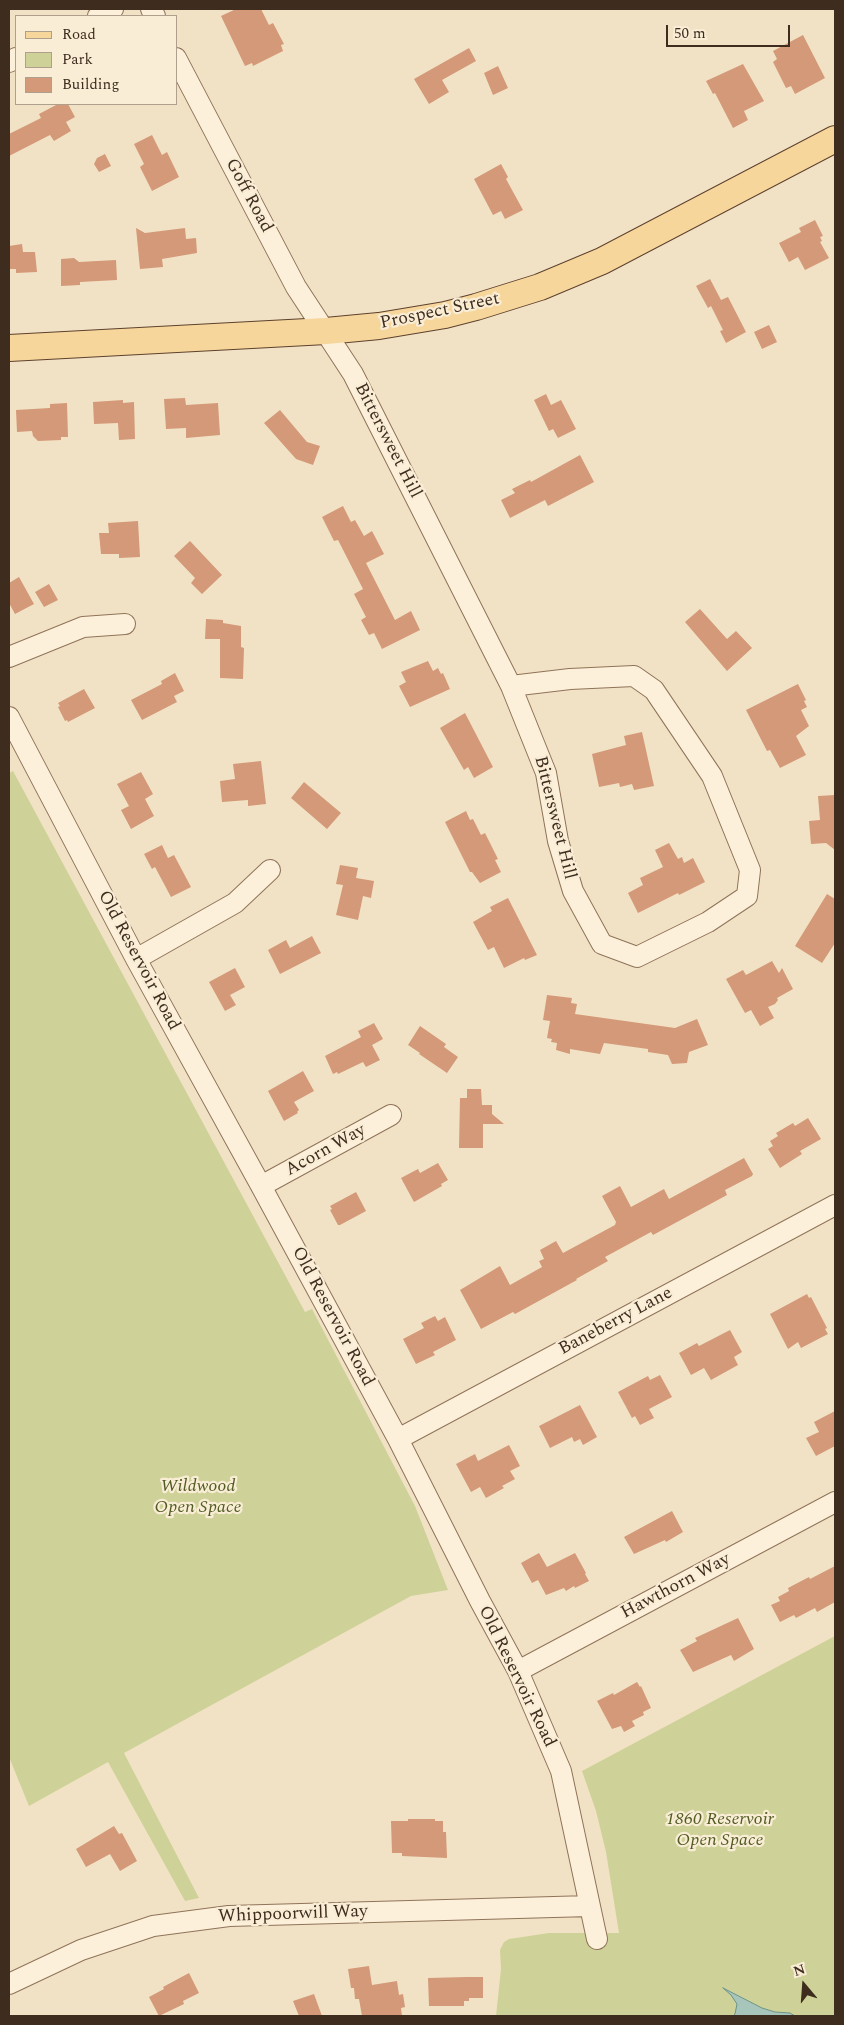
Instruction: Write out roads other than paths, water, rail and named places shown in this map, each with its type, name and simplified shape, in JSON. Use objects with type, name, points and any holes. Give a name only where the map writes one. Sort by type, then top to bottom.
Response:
[{"type":"main road","name":"Prospect Street","points":[[9,348],[326,331],[379,326],[476,308],[540,287],[625,249],[835,139]]},
{"type":"street","points":[[100,15],[113,9]]},
{"type":"street","name":"Goff Road","points":[[178,62],[296,287],[326,331]]},
{"type":"street","name":"Bittersweet Hill","points":[[326,331],[353,374],[511,686],[546,772],[558,841],[573,891],[602,944],[637,957],[708,922],[748,896],[750,870],[712,776],[654,690],[634,676],[570,679],[511,686]]},
{"type":"street","points":[[9,657],[84,627],[125,624]]},
{"type":"street","name":"Old Reservoir Road","points":[[9,717],[136,959],[398,1439],[480,1601],[518,1671],[561,1771],[597,1939]]},
{"type":"street","points":[[136,959],[235,903],[270,870]]},
{"type":"street","name":"Acorn Way","points":[[261,1186],[391,1115]]},
{"type":"street","name":"Baneberry Lane","points":[[398,1439],[835,1205]]},
{"type":"street","name":"Hawthorn Way","points":[[518,1671],[835,1502]]},
{"type":"street","name":"Whippoorwill Way","points":[[9,1984],[81,1950],[152,1926],[229,1916],[590,1906]]},
{"type":"water","points":[[723,1988],[762,2008],[775,2012],[790,2013],[795,2016],[733,2016],[737,2004]]},
{"type":"park label","name":"Wildwood Open Space","points":[[198,1497]]},
{"type":"park label","name":"1860 Reservoir Open Space","points":[[720,1830]]}]
